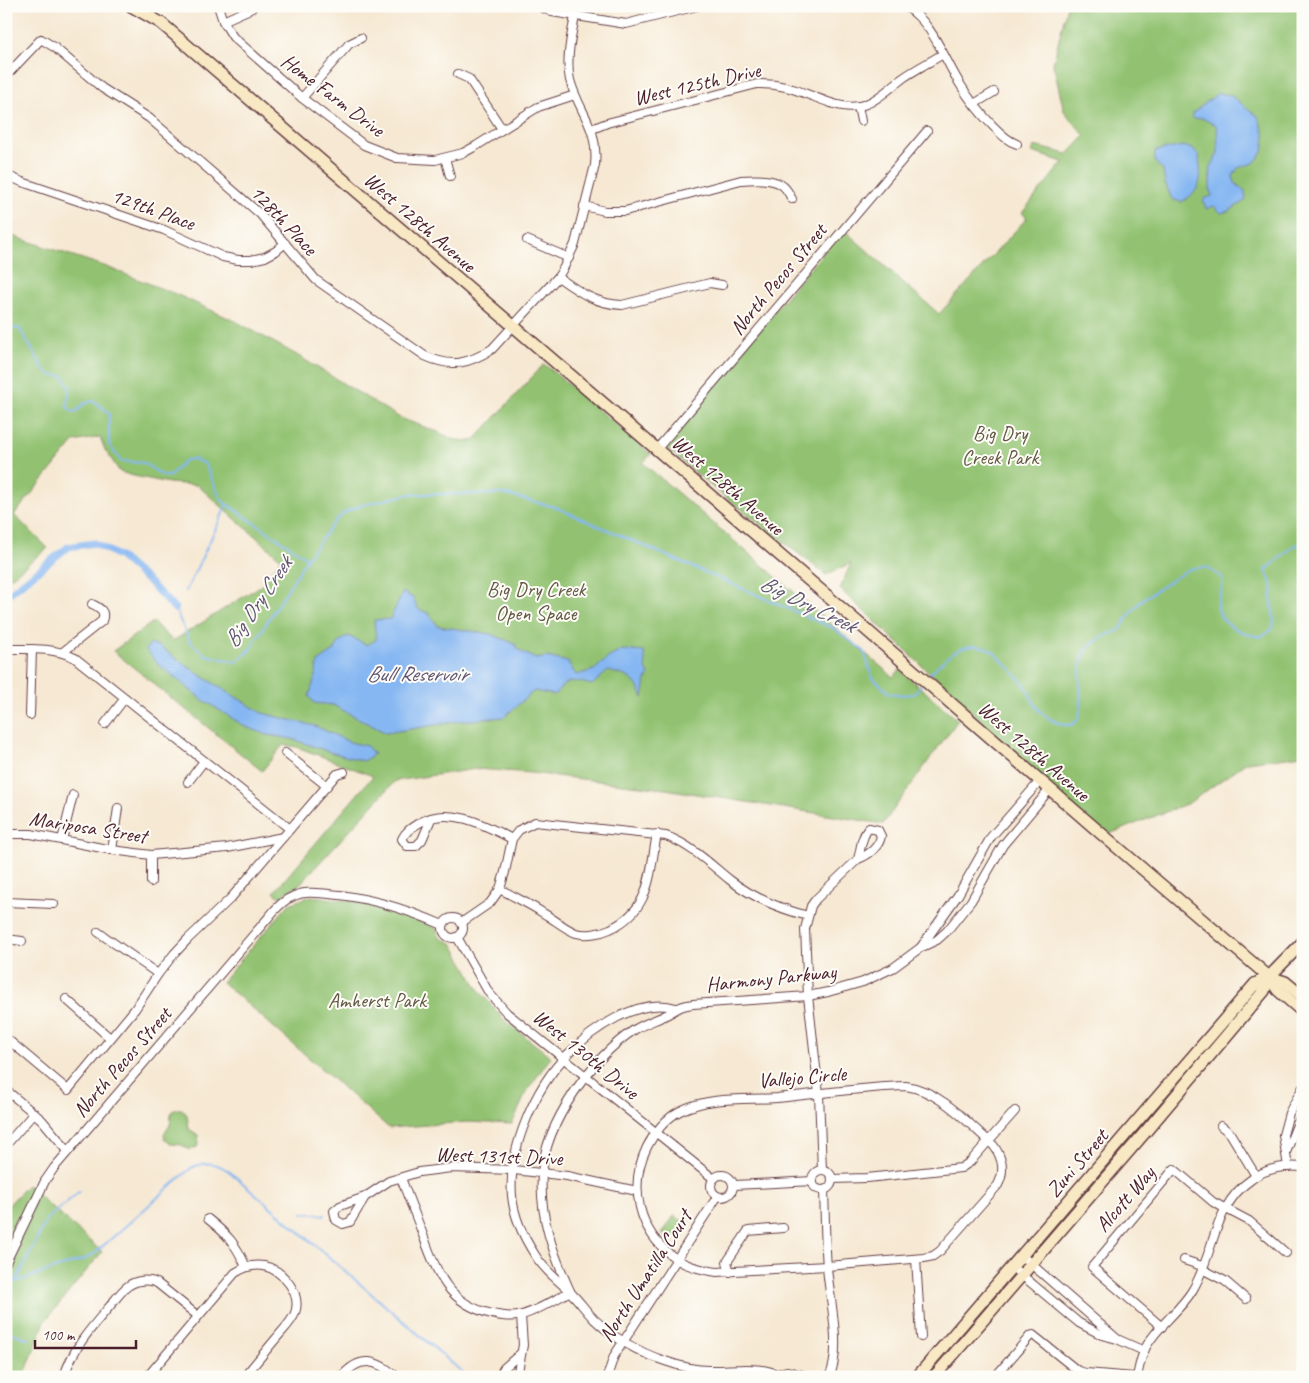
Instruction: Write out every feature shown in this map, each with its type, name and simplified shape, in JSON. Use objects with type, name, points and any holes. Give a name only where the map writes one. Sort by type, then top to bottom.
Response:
[{"type":"main road","name":"West 128th Avenue","points":[[131,6],[161,23],[1269,977]]},
{"type":"main road","name":"West 128th Avenue","points":[[148,6],[161,23]]},
{"type":"main road","name":"Zuni Street","points":[[917,1377],[1255,984],[1269,977],[1303,942]]},
{"type":"main road","name":"Zuni Street","points":[[934,1377],[1264,991],[1269,977]]},
{"type":"main road","points":[[1269,977],[1285,982],[1303,997]]},
{"type":"main road","points":[[1269,977],[1278,990],[1303,1012]]},
{"type":"street","name":"Home Farm Drive","points":[[218,6],[223,21],[233,37],[302,98],[358,141],[385,154],[407,159],[435,160],[445,158],[471,149],[538,107],[575,95]]},
{"type":"street","points":[[539,6],[552,12],[626,24],[697,6]]},
{"type":"street","name":"128th Place","points":[[6,76],[41,39],[54,47],[102,88],[149,118],[260,214],[316,280],[413,348],[436,361],[460,364],[480,357],[492,349],[514,327],[558,277],[569,258],[574,244],[597,153],[592,129],[575,95],[570,79],[569,64],[577,6]]},
{"type":"street","points":[[905,6],[924,22],[974,104],[1001,134],[1017,144]]},
{"type":"street","points":[[223,21],[252,8]]},
{"type":"street","points":[[302,98],[349,44],[362,38]]},
{"type":"street","name":"West 125th Drive","points":[[592,129],[616,120],[757,84],[781,85],[838,105],[858,106],[878,99],[903,79],[942,54]]},
{"type":"street","points":[[458,74],[469,79],[502,129]]},
{"type":"street","points":[[974,104],[994,92]]},
{"type":"street","points":[[858,106],[861,121]]},
{"type":"street","name":"North Pecos Street","points":[[657,450],[927,131]]},
{"type":"street","points":[[445,158],[450,176]]},
{"type":"street","name":"129th Place","points":[[6,175],[31,186],[164,230],[223,257],[251,260],[271,254],[284,244]]},
{"type":"street","points":[[584,206],[605,211],[625,211],[741,180],[753,179],[781,184],[792,199]]},
{"type":"street","points":[[527,240],[569,258]]},
{"type":"street","points":[[558,277],[595,301],[617,305],[710,283],[722,285]]},
{"type":"street","points":[[63,652],[102,621],[104,616],[102,610],[92,604]]},
{"type":"street","points":[[6,649],[63,652],[80,662],[290,829]]},
{"type":"street","points":[[30,715],[32,649]]},
{"type":"street","points":[[105,724],[125,698]]},
{"type":"street","points":[[285,753],[327,786]]},
{"type":"street","points":[[188,782],[204,761]]},
{"type":"street","points":[[6,1038],[68,1090],[135,1009],[158,974],[188,939],[231,898],[337,774],[344,772]]},
{"type":"street","name":"Harmony Parkway","points":[[920,948],[958,895],[989,842],[1040,781]]},
{"type":"street","name":"Harmony Parkway","points":[[810,1377],[787,1371],[781,1375],[756,1369],[703,1370],[679,1365],[645,1354],[623,1342],[594,1319],[570,1291],[535,1256],[516,1215],[512,1195],[514,1170],[522,1132],[532,1105],[563,1058],[578,1043],[614,1018],[630,1012],[658,1006],[667,1005],[676,1008],[734,1000],[808,996],[838,990],[874,978],[893,968],[920,948],[937,940],[960,916],[971,901],[999,850],[1050,789]]},
{"type":"street","points":[[62,840],[73,795]]},
{"type":"street","points":[[112,850],[118,808]]},
{"type":"street","points":[[431,819],[452,816],[484,825],[512,839]]},
{"type":"street","points":[[461,923],[490,903],[500,889],[512,839],[519,830],[535,822],[657,834],[675,840],[686,846],[735,884],[755,896],[808,916]]},
{"type":"street","name":"Mariposa Street","points":[[6,834],[30,834],[112,850],[152,855],[227,848],[283,837]]},
{"type":"street","points":[[500,889],[576,933],[593,934],[607,930],[620,924],[642,902],[657,834]]},
{"type":"street","points":[[989,842],[999,850]]},
{"type":"street","points":[[151,882],[152,855]]},
{"type":"street","points":[[822,1170],[819,1094],[808,996],[805,928],[816,899],[858,859]]},
{"type":"street","name":"North Pecos Street","points":[[6,1262],[45,1182],[68,1151],[268,918],[286,900],[299,894],[313,892],[370,899],[443,925]]},
{"type":"street","points":[[6,902],[54,904]]},
{"type":"street","points":[[450,919],[456,919],[461,923],[462,931],[457,937],[450,938],[445,934],[443,925],[450,919]]},
{"type":"street","points":[[98,932],[158,974]]},
{"type":"street","name":"West 130th Drive","points":[[457,937],[489,993],[507,1013],[714,1179]]},
{"type":"street","points":[[6,939],[22,941]]},
{"type":"street","points":[[66,999],[110,1038]]},
{"type":"street","name":"Harmony Parkway","points":[[570,1291],[551,1247],[544,1220],[542,1173],[547,1144],[557,1118],[571,1096],[607,1052],[625,1036],[646,1023],[669,1014],[676,1008]]},
{"type":"street","name":"Vallejo Circle","points":[[901,1086],[921,1089],[939,1099],[988,1141],[1000,1154],[1002,1175],[998,1185],[940,1251],[929,1257],[730,1272],[703,1270],[676,1259],[657,1241],[646,1225],[636,1191],[636,1180],[650,1142],[663,1123],[672,1116],[697,1104],[713,1101],[819,1094],[901,1086]]},
{"type":"street","points":[[1288,1167],[1283,1135],[1289,1113],[1303,1087]]},
{"type":"street","points":[[6,1090],[48,1126],[68,1151]]},
{"type":"street","points":[[832,1179],[954,1170],[970,1162],[1015,1110]]},
{"type":"street","points":[[6,1145],[34,1113]]},
{"type":"street","points":[[1286,1150],[1303,1113]]},
{"type":"street","points":[[1222,1126],[1230,1133],[1256,1176]]},
{"type":"street","points":[[995,1377],[1030,1336],[1033,1335],[1076,1374],[1086,1373],[1135,1377],[1144,1351],[1192,1290],[1225,1208],[1234,1195],[1244,1184],[1256,1176],[1280,1167],[1303,1167]]},
{"type":"street","name":"West 131st Drive","points":[[365,1197],[389,1181],[419,1172],[451,1168],[514,1170],[567,1176],[636,1191]]},
{"type":"street","points":[[813,1181],[816,1173],[822,1170],[828,1172],[832,1179]]},
{"type":"street","name":"Alcott Way","points":[[1162,1327],[1092,1268],[1092,1265],[1174,1170],[1202,1194],[1249,1221],[1286,1253]]},
{"type":"street","points":[[722,1175],[730,1178],[734,1186],[729,1196],[723,1198],[717,1197],[711,1189],[714,1179],[722,1175]]},
{"type":"street","points":[[401,1178],[434,1265],[448,1288],[462,1302],[478,1310],[496,1315],[521,1316],[570,1291]]},
{"type":"street","points":[[813,1181],[817,1188],[824,1190],[829,1187],[832,1179]]},
{"type":"street","points":[[734,1186],[813,1181]]},
{"type":"street","points":[[824,1190],[827,1266],[836,1351],[834,1366],[829,1377]]},
{"type":"street","name":"North Umatilla Court","points":[[607,1377],[614,1356],[717,1197]]},
{"type":"street","points":[[208,1219],[232,1239],[246,1267]]},
{"type":"street","points":[[730,1272],[727,1262],[748,1231],[783,1228]]},
{"type":"street","points":[[1022,1256],[1118,1339]]},
{"type":"street","points":[[916,1259],[921,1337]]},
{"type":"street","points":[[1184,1260],[1202,1267],[1225,1281],[1246,1299]]},
{"type":"street","points":[[147,1377],[235,1273],[246,1267],[264,1266],[270,1268],[289,1284],[295,1294],[297,1306],[294,1315],[244,1377]]},
{"type":"street","points":[[1012,1267],[1079,1323],[1102,1335],[1118,1339],[1144,1351]]},
{"type":"street","points":[[64,1377],[71,1359],[83,1338],[124,1290],[136,1282],[150,1280],[157,1283],[198,1316]]},
{"type":"street","points":[[517,1377],[523,1345],[521,1316]]},
{"type":"street","points":[[499,1377],[504,1368],[520,1354]]},
{"type":"street","points":[[341,1377],[351,1366],[365,1362],[375,1362],[385,1366],[397,1377]]},
{"type":"green space","name":"Big Dry Creek Park","points":[[1067,6],[1265,6],[1268,10],[1270,6],[1303,6],[1303,755],[1247,762],[1189,803],[1104,836],[840,589],[851,563],[826,575],[715,489],[662,444],[843,229],[939,314],[1027,218],[1022,213],[1063,162],[1032,152],[1034,146],[1068,154],[1085,136],[1064,111],[1053,64]]},
{"type":"green space","name":"Big Dry Creek Open Space","points":[[6,234],[104,266],[178,295],[237,322],[295,354],[400,418],[455,440],[473,441],[544,364],[651,454],[643,463],[893,677],[900,670],[958,720],[883,824],[665,789],[531,773],[476,769],[395,781],[299,885],[280,897],[274,892],[373,776],[297,747],[283,745],[262,771],[113,651],[153,622],[173,641],[262,585],[281,559],[197,485],[169,483],[120,472],[105,450],[100,437],[74,442],[14,515],[48,548],[6,581]]},
{"type":"green space","name":"Amherst Park","points":[[311,896],[375,904],[436,928],[440,938],[452,943],[479,990],[504,1020],[551,1057],[527,1091],[512,1124],[467,1122],[389,1128],[222,982],[289,904]]},
{"type":"green space","points":[[176,1109],[182,1109],[187,1115],[189,1129],[198,1135],[199,1143],[197,1147],[190,1150],[182,1145],[172,1144],[165,1140],[164,1134],[169,1127],[171,1115]]},
{"type":"green space","points":[[27,1185],[102,1252],[45,1321],[23,1377],[6,1377],[6,1208]]},
{"type":"green space","points":[[674,1216],[685,1223],[673,1241],[662,1234]]},
{"type":"water","points":[[1218,93],[1230,95],[1258,116],[1265,136],[1263,152],[1254,163],[1238,168],[1233,176],[1235,183],[1245,191],[1246,200],[1229,211],[1221,213],[1214,206],[1206,209],[1203,199],[1212,196],[1210,177],[1211,167],[1218,153],[1217,126],[1202,118],[1194,119],[1191,117],[1193,113]]},
{"type":"water","points":[[1184,146],[1192,149],[1199,155],[1200,177],[1194,193],[1181,202],[1172,199],[1165,183],[1163,170],[1155,162],[1155,151]]},
{"type":"water","name":"Bull Reservoir","points":[[403,592],[413,598],[418,609],[428,613],[438,626],[491,634],[515,644],[520,651],[536,659],[547,657],[568,662],[576,675],[594,670],[609,657],[623,650],[644,652],[646,669],[649,674],[643,698],[634,682],[621,674],[608,671],[592,685],[576,681],[567,683],[555,695],[534,691],[504,717],[460,721],[386,733],[333,705],[314,703],[309,696],[318,662],[334,651],[339,642],[348,636],[367,645],[376,640],[374,620],[390,619]]},
{"type":"water","points":[[149,644],[159,646],[200,675],[262,713],[315,726],[350,742],[367,746],[374,754],[364,761],[292,739],[268,735],[246,727],[200,698],[157,663],[146,650]]},
{"type":"waterway","name":"Big Dry Creek","points":[[6,328],[19,328],[45,371],[50,375],[63,376],[70,388],[67,407],[75,413],[85,403],[94,401],[109,413],[109,445],[121,461],[144,463],[163,476],[170,476],[185,460],[194,459],[205,464],[220,498],[227,505],[186,591]]},
{"type":"waterway","name":"Big Dry Creek","points":[[177,606],[175,609],[190,642],[206,655],[236,662],[249,651],[307,558],[335,521],[345,512],[363,505],[410,494],[503,494],[555,507],[835,629],[864,651],[872,677],[889,693],[914,694],[922,684]]},
{"type":"waterway","name":"Big Dry Creek","points":[[228,505],[307,558]]},
{"type":"waterway","points":[[6,596],[68,547],[95,543],[120,557],[149,582],[175,609]]},
{"type":"waterway","name":"Big Dry Creek","points":[[928,676],[940,663],[955,652],[971,646],[980,646],[989,649],[1002,660],[1024,684],[1042,713],[1057,723],[1065,725],[1075,723],[1080,712],[1080,672],[1085,652],[1096,641],[1120,630],[1128,616],[1143,599],[1189,569],[1205,567],[1221,576],[1222,586],[1218,603],[1221,617],[1226,623],[1239,631],[1260,637],[1272,630],[1274,621],[1271,597],[1273,589],[1266,570],[1295,545],[1303,544]]},
{"type":"waterway","points":[[12,1283],[85,1259],[94,1254],[191,1168],[201,1164],[215,1164],[230,1172],[468,1377]]},
{"type":"waterway","points":[[16,1281],[47,1219],[80,1191]]},
{"type":"waterway","points":[[303,1213],[325,1215]]},
{"type":"waterway","points":[[6,1331],[29,1339]]}]
